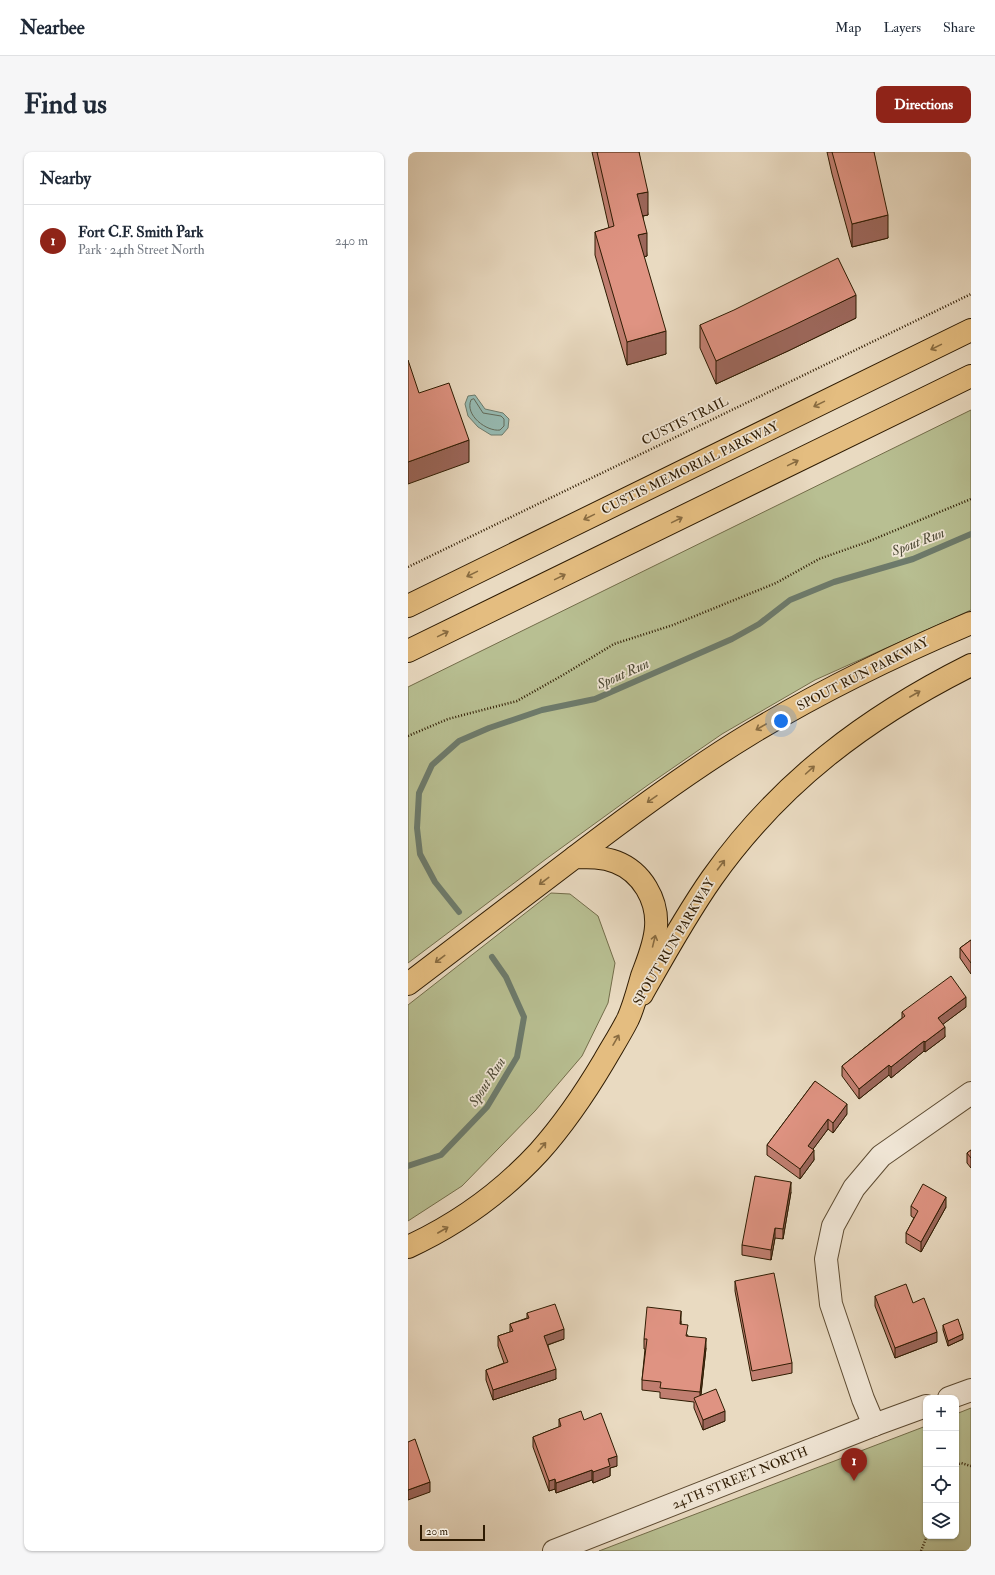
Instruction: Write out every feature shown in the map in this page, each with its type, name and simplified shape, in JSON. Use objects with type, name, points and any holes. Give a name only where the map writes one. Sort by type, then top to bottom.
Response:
[{"type":"main road","name":"CUSTIS MEMORIAL PARKWAY","points":[[408,606],[971,330]]},
{"type":"main road","points":[[408,651],[971,376]]},
{"type":"main road","name":"SPOUT RUN PARKWAY","points":[[408,984],[574,857],[678,781],[751,733],[856,675],[971,623]]},
{"type":"main road","name":"SPOUT RUN PARKWAY","points":[[408,1247],[452,1224],[474,1209],[507,1183],[540,1151],[592,1080],[675,935],[712,878],[745,836],[785,793],[826,756],[871,722],[916,694],[971,665]]},
{"type":"main road","points":[[574,857],[607,859],[622,864],[641,879],[652,897],[656,918],[654,941],[628,1018]]},
{"type":"street","points":[[874,1425],[863,1398],[831,1304],[826,1259],[833,1226],[854,1188],[881,1156],[971,1094]]},
{"type":"street","points":[[957,1395],[971,1390]]},
{"type":"street","name":"24TH STREET NORTH","points":[[554,1551],[923,1407]]},
{"type":"path","name":"CUSTIS TRAIL","points":[[408,567],[971,294]]},
{"type":"path","points":[[408,736],[448,719],[517,701],[614,644],[679,623],[776,583],[819,559],[867,542],[971,499]]},
{"type":"path","points":[[959,1464],[971,1466]]},
{"type":"path","points":[[921,1551],[926,1539]]},
{"type":"green space","points":[[971,410],[971,610],[815,680],[722,734],[648,785],[546,859],[408,963],[408,687]]},
{"type":"green space","points":[[551,893],[570,894],[598,916],[615,963],[608,1003],[582,1056],[535,1111],[462,1186],[408,1221],[408,1005]]},
{"type":"green space","points":[[971,1408],[971,1551],[599,1551],[923,1427],[923,1539],[959,1539],[959,1413]]},
{"type":"water","points":[[475,395],[485,409],[503,413],[509,419],[508,428],[502,435],[491,435],[478,427],[468,416],[465,404],[468,396]]},
{"type":"building","points":[[597,152],[639,152],[648,192],[637,194],[647,233],[638,235],[666,331],[627,342],[595,232],[614,226]]},
{"type":"building","points":[[832,152],[874,152],[888,215],[852,224]]},
{"type":"building","points":[[838,258],[856,295],[716,361],[700,325],[734,310]]},
{"type":"building","points":[[408,360],[419,393],[449,383],[469,440],[408,462]]},
{"type":"building","points":[[971,940],[971,963],[960,948]]},
{"type":"building","points":[[951,976],[966,997],[938,1018],[945,1027],[925,1042],[924,1041],[891,1067],[889,1065],[859,1089],[842,1066],[905,1016],[902,1012]]},
{"type":"building","points":[[815,1081],[847,1104],[833,1123],[828,1119],[808,1146],[814,1150],[800,1169],[767,1145]]},
{"type":"building","points":[[971,1150],[971,1158],[967,1153]]},
{"type":"building","points":[[755,1176],[791,1182],[783,1229],[775,1228],[771,1250],[742,1245]]},
{"type":"building","points":[[923,1184],[946,1197],[921,1242],[906,1233],[918,1211],[911,1206]]},
{"type":"building","points":[[774,1273],[792,1363],[752,1371],[735,1281]]},
{"type":"building","points":[[906,1284],[913,1303],[924,1298],[937,1332],[895,1348],[875,1296]]},
{"type":"building","points":[[555,1304],[564,1329],[544,1336],[556,1369],[493,1390],[486,1370],[508,1362],[498,1336],[513,1331],[510,1324],[529,1318],[527,1313]]},
{"type":"building","points":[[647,1307],[681,1311],[680,1324],[688,1325],[686,1336],[706,1338],[700,1392],[660,1388],[661,1382],[642,1380],[647,1339],[644,1339]]},
{"type":"building","points":[[958,1319],[963,1334],[948,1341],[943,1325]]},
{"type":"building","points":[[716,1389],[725,1411],[703,1420],[694,1398]]},
{"type":"building","points":[[581,1411],[584,1420],[601,1413],[617,1456],[608,1459],[610,1466],[593,1472],[592,1470],[556,1483],[555,1479],[549,1481],[533,1437],[561,1426],[559,1419]]},
{"type":"building","points":[[415,1439],[430,1482],[408,1490],[408,1442]]},
{"type":"waterway","name":"Spout Run","points":[[459,912],[435,882],[420,854],[417,828],[419,793],[432,765],[459,741],[489,728],[542,710],[595,699],[732,639],[759,624],[790,600],[834,582],[913,559],[971,534]]},
{"type":"waterway","name":"Spout Run","points":[[408,1166],[441,1155],[487,1107],[517,1057],[524,1017],[506,977],[492,957]]},
{"type":"place","name":"Fort C.F. Smith Park","points":[[854,1481]]}]
